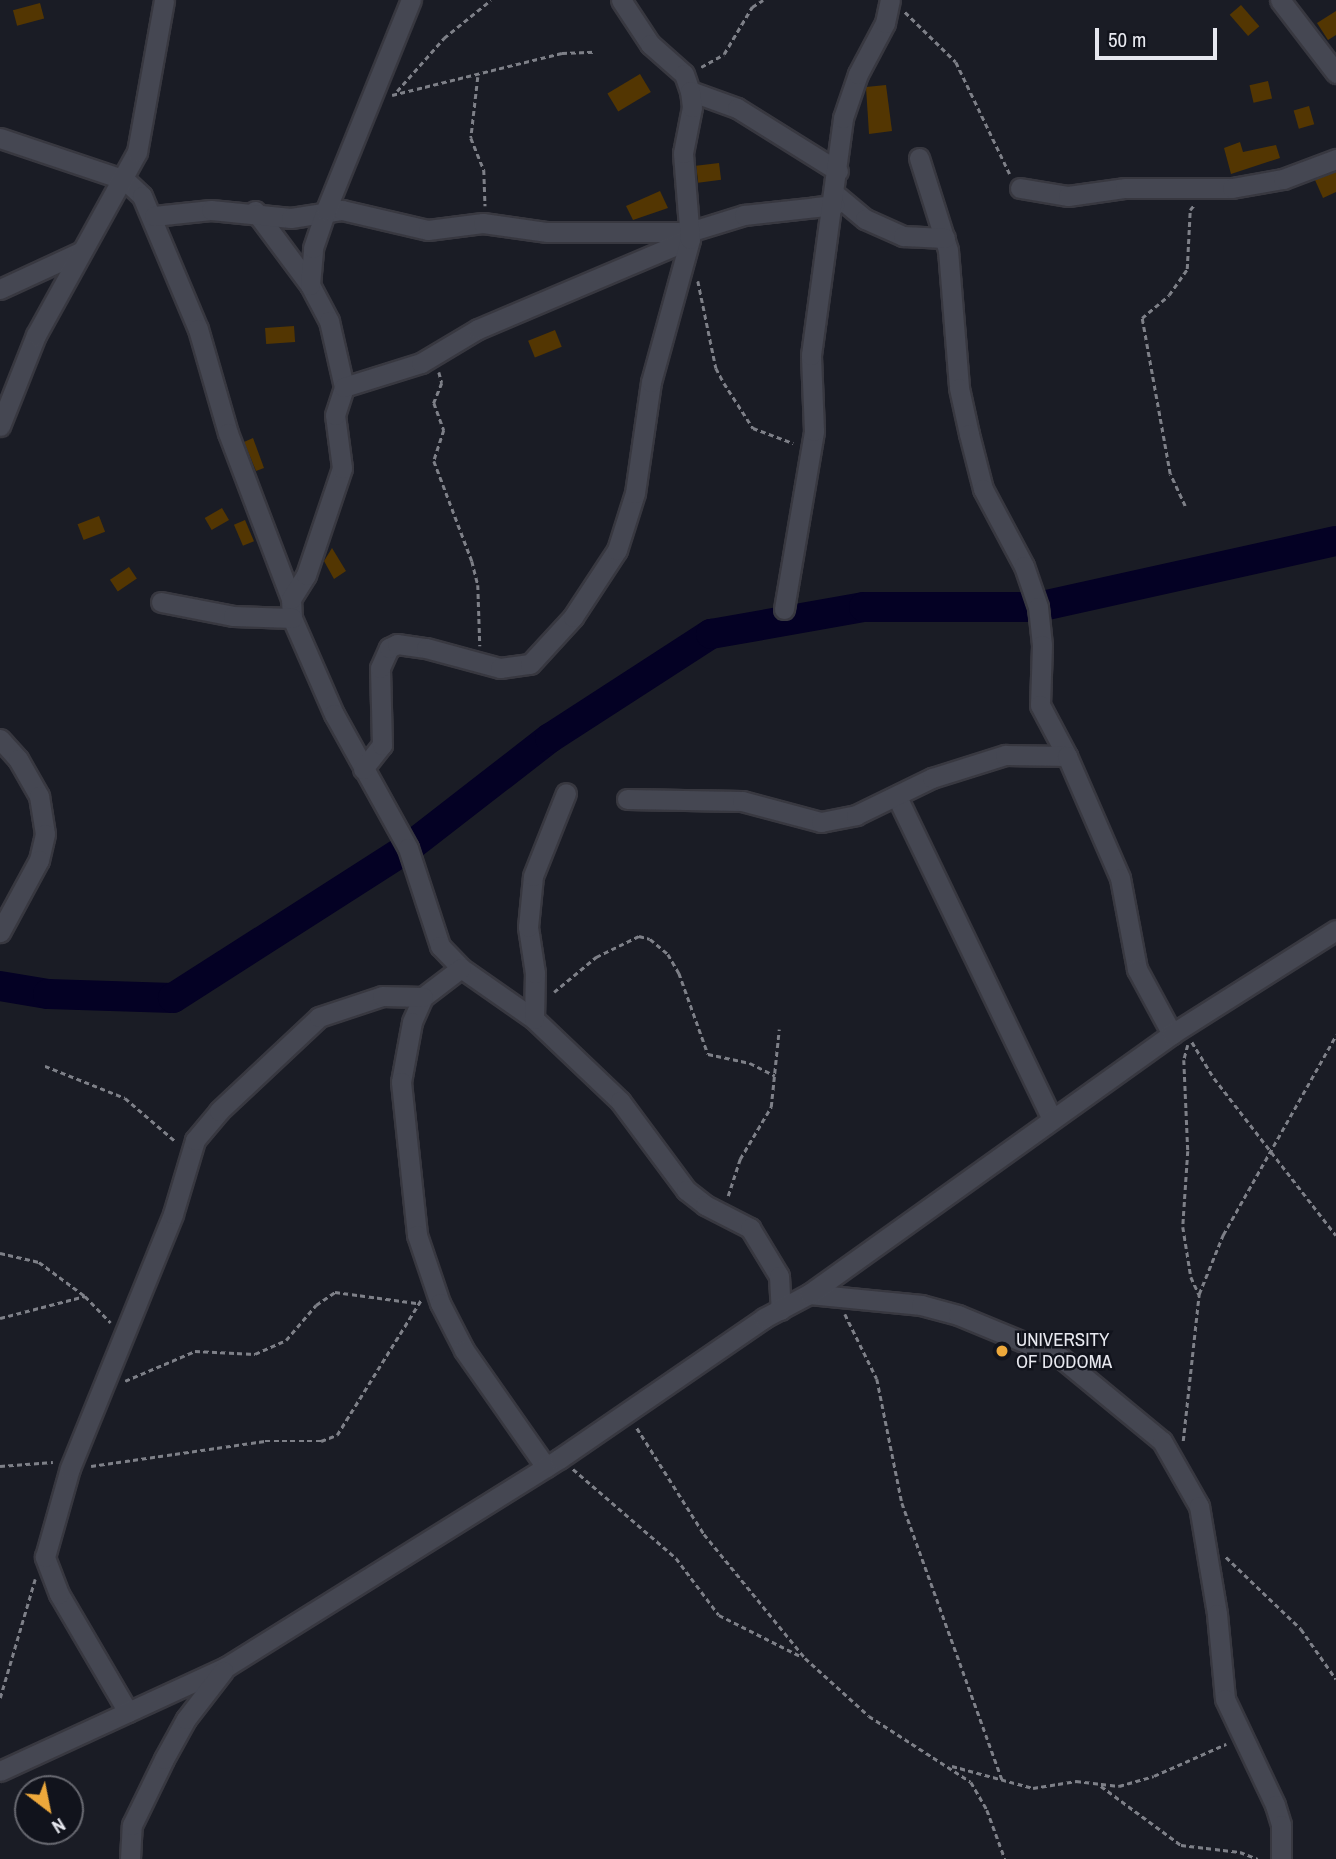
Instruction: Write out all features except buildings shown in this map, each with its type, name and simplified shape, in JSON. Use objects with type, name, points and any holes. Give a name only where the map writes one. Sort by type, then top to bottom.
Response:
[{"type":"street","points":[[0,426],[36,335],[80,252],[125,180],[137,152],[164,0]]},
{"type":"street","points":[[310,285],[313,248],[326,210],[370,111],[411,0]]},
{"type":"street","points":[[621,0],[650,44],[687,82],[737,108],[838,171]]},
{"type":"street","points":[[1280,0],[1336,73]]},
{"type":"street","points":[[784,609],[811,448],[811,355],[838,171],[843,118],[893,3]]},
{"type":"street","points":[[363,769],[382,745],[380,668],[389,648],[412,646],[480,659],[500,668],[530,664],[573,617],[618,550],[635,493],[651,382],[690,235],[683,153],[692,107],[687,82]]},
{"type":"street","points":[[0,138],[125,180],[154,216],[198,329],[228,433],[291,609],[363,769],[408,848],[440,946],[461,968],[533,1011],[637,1120],[686,1190],[705,1205],[750,1227],[779,1276],[781,1310]]},
{"type":"street","points":[[919,158],[945,238],[959,388],[969,434],[984,489],[1024,566],[1038,607],[1042,645],[1040,705],[1090,800],[1120,878],[1137,969],[1172,1034]]},
{"type":"street","points":[[1020,188],[1068,196],[1125,188],[1207,188],[1283,179],[1336,159]]},
{"type":"street","points":[[344,387],[431,358],[478,329],[690,235],[744,215],[834,199],[865,219],[903,236],[945,238]]},
{"type":"street","points":[[154,216],[255,211],[291,218],[326,210],[428,230],[483,223],[547,232],[690,235]]},
{"type":"street","points":[[255,211],[310,285],[337,341],[344,387],[335,415],[342,468],[306,575],[291,609]]},
{"type":"street","points":[[0,289],[80,252]]},
{"type":"street","points":[[161,602],[233,616],[291,609]]},
{"type":"street","points":[[0,739],[18,759],[39,796],[45,834],[39,860],[0,932]]},
{"type":"street","points":[[627,799],[742,801],[821,822],[839,820],[897,797],[932,778],[1005,755],[1067,757]]},
{"type":"street","points":[[533,1011],[535,973],[528,927],[533,876],[566,793]]},
{"type":"street","points":[[897,797],[1052,1119]]},
{"type":"street","points":[[0,1771],[226,1667],[553,1463],[809,1294],[1172,1034],[1336,930]]},
{"type":"street","points":[[461,968],[423,997],[412,1022],[401,1090],[410,1134],[417,1235],[435,1290],[464,1350],[553,1463]]},
{"type":"street","points":[[128,1712],[58,1594],[45,1557],[72,1464],[122,1341],[202,1129],[319,1017],[382,996],[423,997]]},
{"type":"street","points":[[809,1294],[946,1312],[1060,1357],[1154,1434],[1182,1471],[1199,1506],[1225,1699],[1275,1805],[1281,1825],[1281,1859]]},
{"type":"street","points":[[130,1859],[132,1825],[164,1759],[186,1719],[226,1667]]},
{"type":"path","points":[[370,111],[395,93],[444,38],[491,0]]},
{"type":"path","points":[[687,82],[724,54],[751,7],[763,0]]},
{"type":"path","points":[[893,3],[956,62],[1020,188]]},
{"type":"path","points":[[395,93],[478,76],[562,53],[595,52]]},
{"type":"path","points":[[478,76],[471,124],[484,170],[483,223]]},
{"type":"path","points":[[1185,506],[1170,474],[1142,318],[1169,295],[1187,269],[1190,210],[1207,188]]},
{"type":"path","points":[[685,261],[702,287],[716,368],[753,428],[811,448]]},
{"type":"path","points":[[431,358],[442,383],[434,403],[444,430],[434,461],[463,532],[478,585],[480,659]]},
{"type":"path","points":[[533,1011],[596,957],[639,936],[650,939],[668,954],[679,973],[708,1054],[750,1063],[775,1076]]},
{"type":"path","points":[[724,1213],[740,1158],[771,1107],[779,1028]]},
{"type":"path","points":[[1182,1471],[1199,1294],[1223,1235],[1269,1149],[1336,1035]]},
{"type":"path","points":[[1199,1294],[1191,1276],[1183,1227],[1188,1152],[1184,1060],[1190,1039],[1269,1149],[1336,1235]]},
{"type":"path","points":[[45,1066],[125,1098],[192,1159]]},
{"type":"path","points":[[0,1253],[39,1262],[105,1312],[122,1341]]},
{"type":"path","points":[[0,1465],[72,1464],[265,1441],[321,1441],[337,1435],[416,1303],[435,1290]]},
{"type":"path","points":[[97,1401],[128,1379],[195,1351],[255,1354],[269,1348],[286,1340],[316,1305],[335,1292],[416,1303]]},
{"type":"path","points":[[0,1318],[85,1296]]},
{"type":"path","points":[[836,1298],[877,1379],[902,1503],[1002,1780]]},
{"type":"path","points":[[629,1415],[691,1517],[805,1658],[869,1716],[951,1766],[981,1796],[1005,1859]]},
{"type":"path","points":[[553,1463],[608,1495],[676,1558],[719,1615],[805,1658]]},
{"type":"path","points":[[1205,1539],[1301,1629],[1336,1679]]},
{"type":"path","points":[[0,1698],[29,1592],[45,1557]]},
{"type":"path","points":[[951,1766],[1042,1789],[1076,1781],[1101,1786],[1146,1779],[1210,1748],[1243,1740]]},
{"type":"path","points":[[1101,1786],[1181,1845],[1240,1852],[1258,1859]]},
{"type":"waterway","points":[[0,986],[48,994],[173,998],[408,848],[550,738],[711,634],[864,607],[1038,607],[1336,541]]},
{"type":"place","name":"UNIVERSITY OF DODOMA","points":[[1002,1351]]}]
